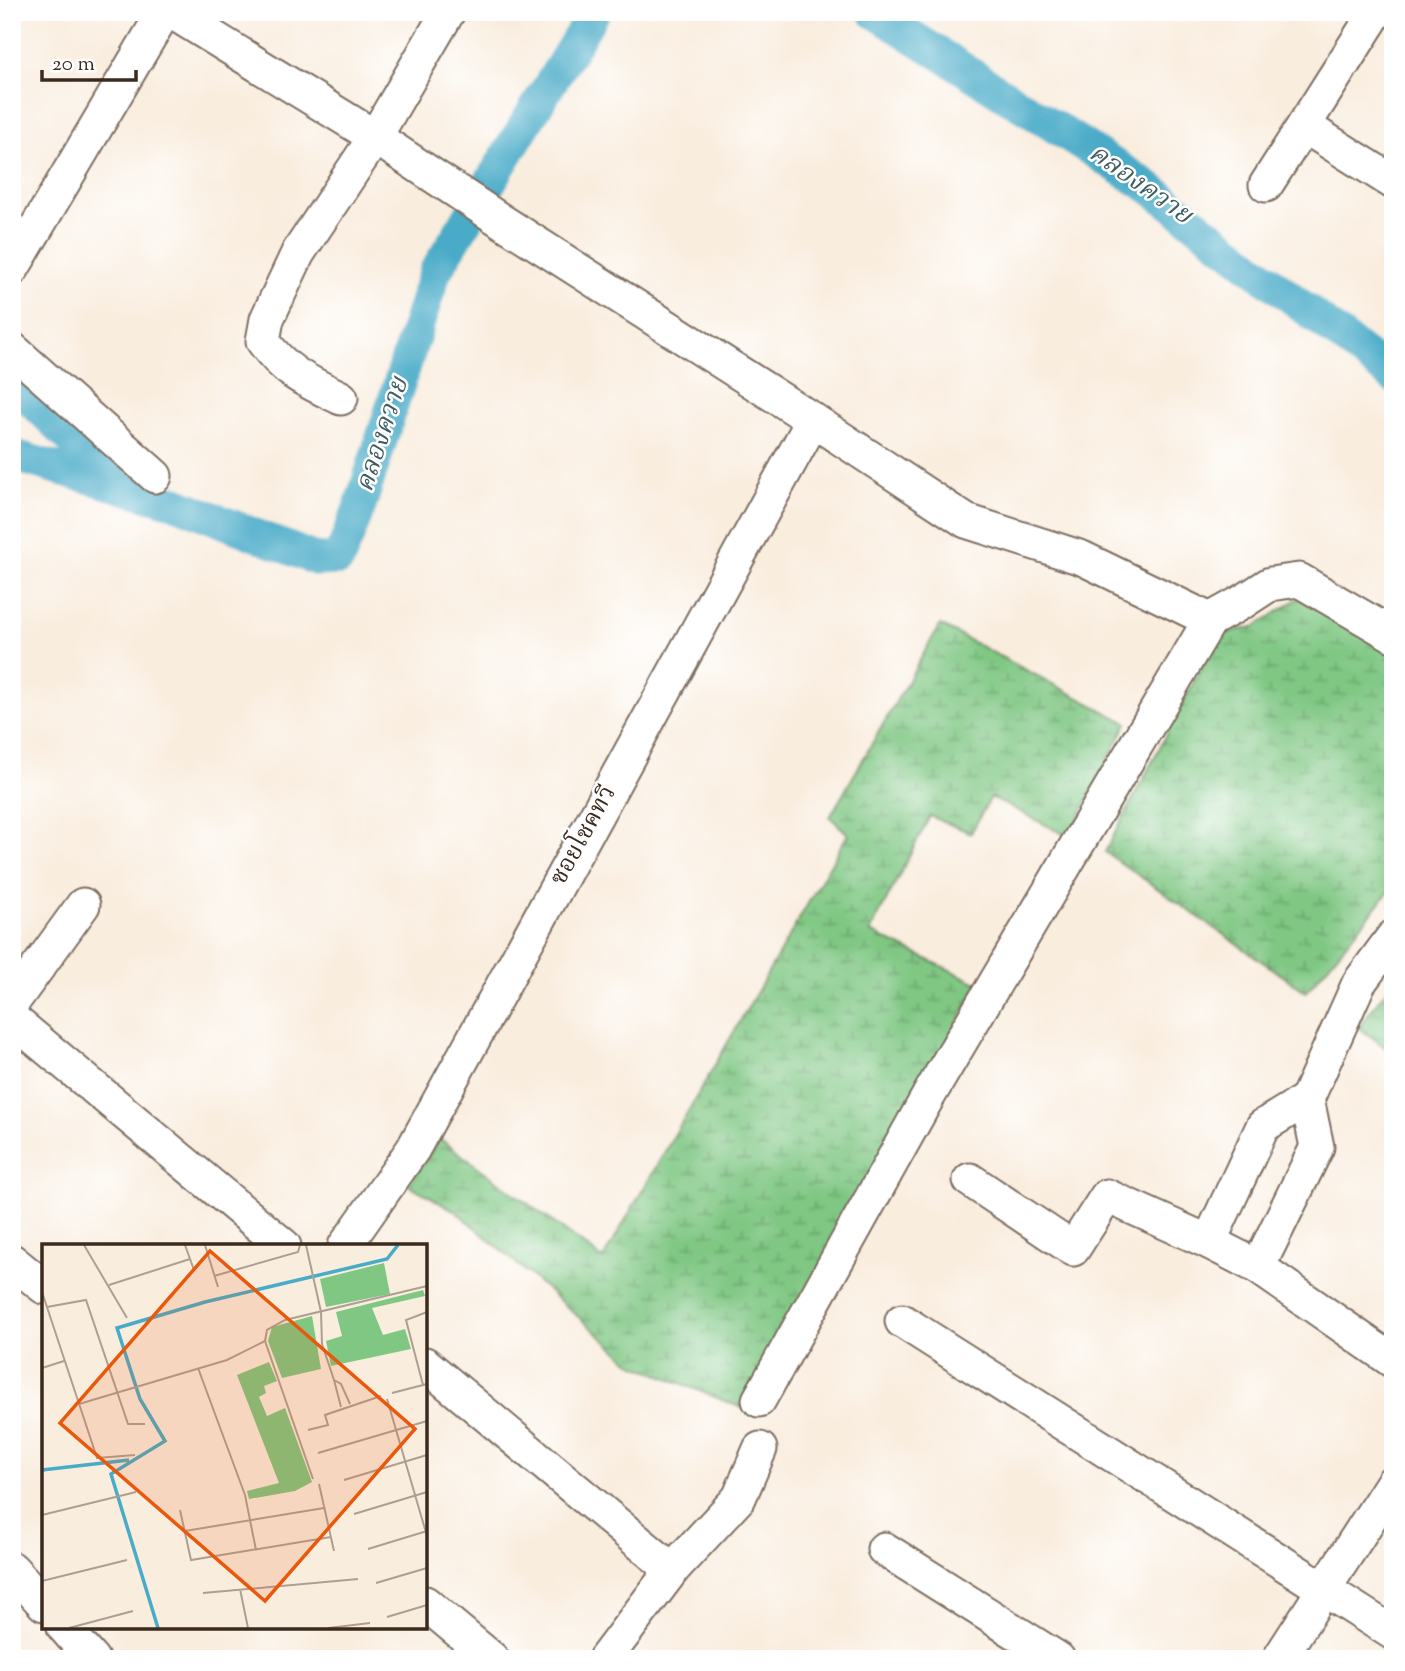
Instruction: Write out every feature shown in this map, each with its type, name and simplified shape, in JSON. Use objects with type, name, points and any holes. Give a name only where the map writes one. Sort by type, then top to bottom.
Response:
[{"type":"street","points":[[12,269],[164,12]]},
{"type":"street","points":[[172,12],[375,137],[966,521],[1082,558],[1210,620]]},
{"type":"street","points":[[341,398],[300,378],[275,357],[263,341],[267,319],[298,253],[375,137],[448,12]]},
{"type":"street","points":[[1266,185],[1376,12]]},
{"type":"street","points":[[1304,126],[1393,182]]},
{"type":"street","points":[[12,349],[155,476]]},
{"type":"street","name":"ซอยโชคทวี","points":[[346,1244],[413,1149],[813,420]]},
{"type":"street","points":[[759,1400],[929,1095],[1210,620],[1269,584],[1299,580],[1393,635]]},
{"type":"street","points":[[12,1003],[83,905]]},
{"type":"street","points":[[1209,1242],[1263,1126],[1307,1099],[1359,983],[1393,937]]},
{"type":"street","points":[[12,1019],[282,1244]]},
{"type":"street","points":[[1258,1267],[1317,1147],[1307,1099]]},
{"type":"street","points":[[970,1180],[1073,1249],[1107,1196],[1258,1267],[1393,1361]]},
{"type":"street","points":[[12,1261],[42,1285]]},
{"type":"street","points":[[902,1321],[1393,1633]]},
{"type":"street","points":[[427,1366],[672,1570]]},
{"type":"street","points":[[605,1659],[672,1570],[739,1498],[760,1449]]},
{"type":"street","points":[[1279,1659],[1393,1482]]},
{"type":"street","points":[[884,1549],[1058,1659]]},
{"type":"street","points":[[12,1569],[42,1602]]},
{"type":"street","points":[[427,1605],[492,1659]]},
{"type":"street","points":[[66,1629],[92,1659]]},
{"type":"green space","points":[[1299,598],[1393,652],[1393,887],[1306,992],[1105,852],[1219,634],[1254,627]]},
{"type":"green space","points":[[940,625],[1127,723],[1069,837],[991,797],[971,833],[930,816],[870,932],[979,984],[742,1408],[633,1364],[457,1212],[409,1185],[440,1139],[603,1259],[848,834],[830,817]]},
{"type":"green space","points":[[1393,982],[1393,1053],[1358,1027]]},
{"type":"waterway","name":"คลองควาย","points":[[12,455],[176,503],[318,560],[339,559],[360,506],[435,272],[594,12]]},
{"type":"waterway","name":"คลองควาย","points":[[874,12],[1149,187],[1393,377]]},
{"type":"waterway","points":[[12,382],[116,482]]}]
